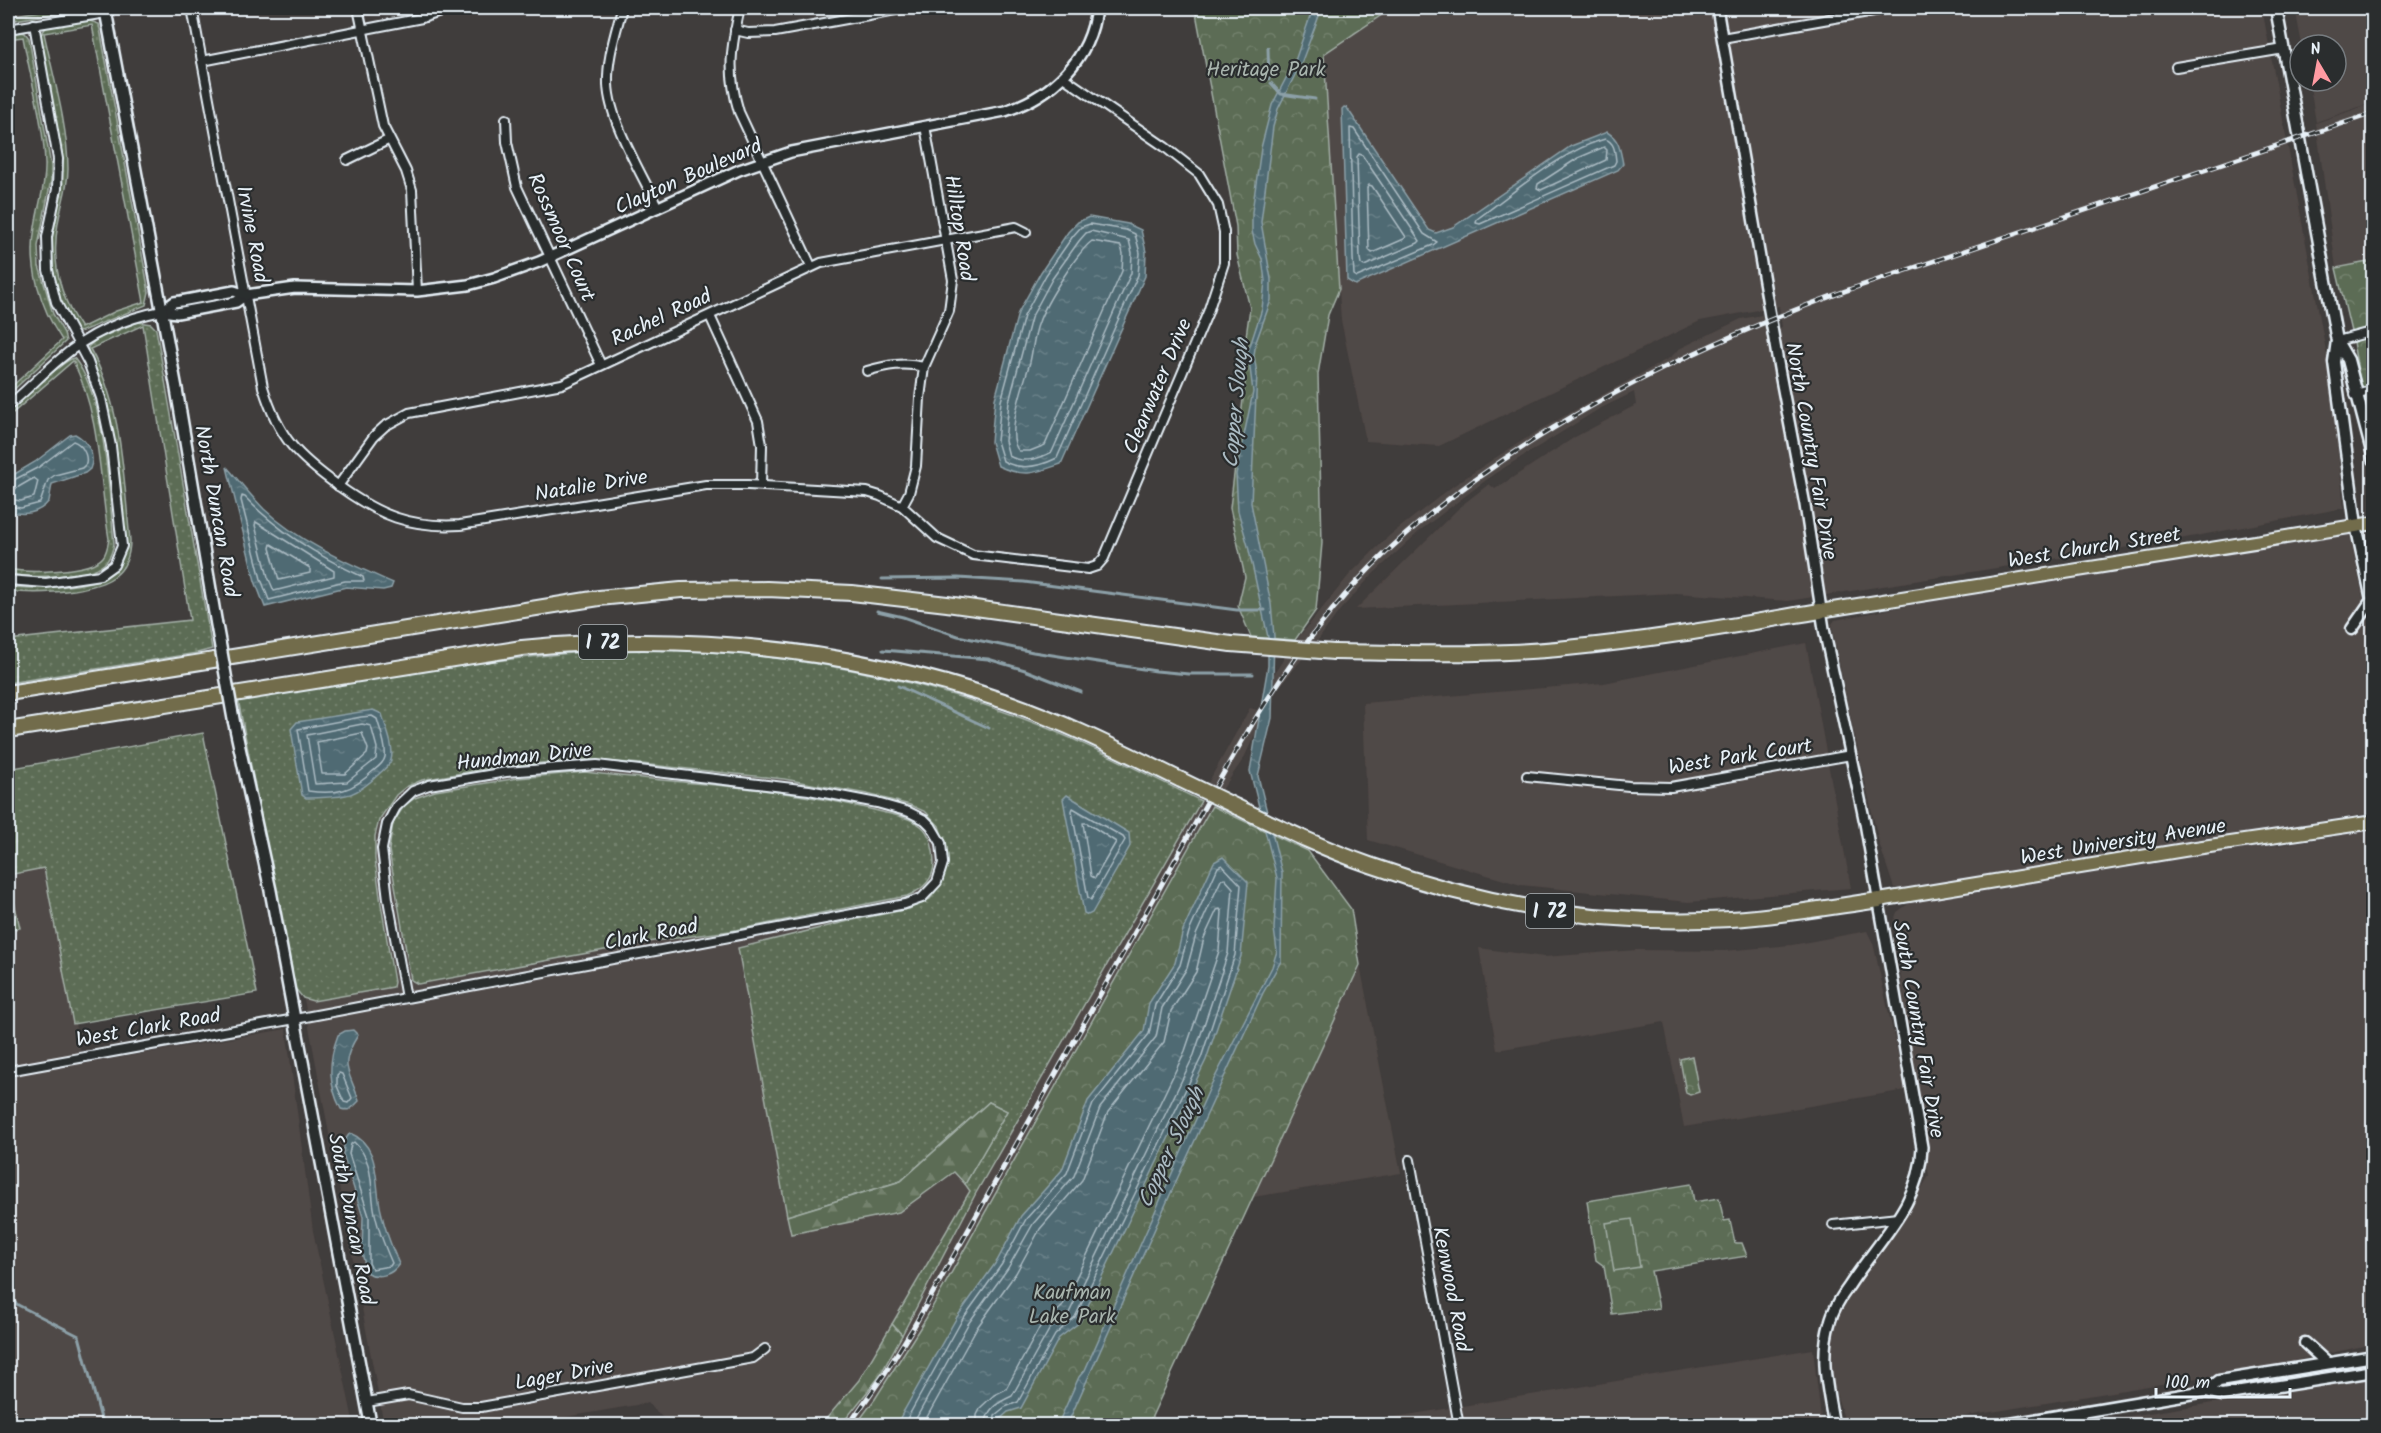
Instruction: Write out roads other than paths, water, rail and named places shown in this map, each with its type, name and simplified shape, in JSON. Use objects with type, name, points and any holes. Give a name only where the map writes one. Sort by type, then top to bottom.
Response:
[{"type":"highway","points":[[8,693],[599,598],[681,590],[767,589],[852,593],[1231,644],[1334,652],[1450,654],[1566,648],[1674,635],[1820,610]]},
{"type":"highway","name":"I 72","points":[[8,730],[522,648],[577,643],[674,641],[773,648],[835,657],[909,673],[960,687],[1046,717],[1326,848],[1368,865],[1448,890],[1536,909],[1617,918],[1693,920],[1776,915],[1879,900]]},
{"type":"main road","points":[[2276,8],[2337,341],[2334,362],[2356,525],[2373,605],[2352,629]]},
{"type":"main road","name":"North Duncan Road","points":[[106,10],[162,311],[234,722],[270,888],[295,1019]]},
{"type":"main road","points":[[2337,341],[2348,360],[2373,459]]},
{"type":"main road","name":"West Church Street","points":[[1820,610],[2373,523]]},
{"type":"main road","name":"West University Avenue","points":[[1879,900],[2196,848],[2373,822]]},
{"type":"main road","name":"South Duncan Road","points":[[295,1019],[371,1425]]},
{"type":"main road","points":[[2305,1343],[2327,1363]]},
{"type":"main road","points":[[2206,1391],[2219,1381],[2373,1356]]},
{"type":"main road","points":[[1998,1425],[2206,1391],[2222,1395],[2373,1371]]},
{"type":"street","name":"Irvine Road","points":[[192,8],[267,400],[284,436],[302,458]]},
{"type":"street","points":[[358,8],[377,107],[388,140],[406,171],[412,190],[417,291]]},
{"type":"street","points":[[202,61],[422,18],[453,8]]},
{"type":"street","points":[[622,8],[609,67],[609,94],[622,133],[658,208]]},
{"type":"street","points":[[740,8],[730,60],[734,95],[739,112],[811,266]]},
{"type":"street","points":[[735,30],[748,33],[775,32],[907,8]]},
{"type":"street","name":"Clayton Boulevard","points":[[162,311],[174,302],[234,291],[246,295],[318,287],[417,291],[468,285],[494,278],[550,258],[763,161],[807,148],[1005,111],[1021,106],[1050,89],[1072,66],[1086,44],[1096,8]]},
{"type":"street","name":"North Country Fair Drive","points":[[1717,8],[1805,505],[1820,610],[1879,900]]},
{"type":"street","points":[[1722,38],[1891,8]]},
{"type":"street","points":[[8,29],[106,10]]},
{"type":"street","points":[[8,580],[46,583],[100,575],[114,565],[122,546],[107,422],[94,375],[56,302],[48,270],[46,237],[57,189],[58,159],[34,24]]},
{"type":"street","points":[[2176,67],[2284,49]]},
{"type":"street","name":"Clearwater Drive","points":[[902,506],[937,538],[973,555],[1065,567],[1097,566],[1104,558],[1208,312],[1221,276],[1225,250],[1222,219],[1214,195],[1198,174],[1183,160],[1063,77]]},
{"type":"street","name":"Rossmoor Court","points":[[506,119],[507,142],[517,187],[601,365]]},
{"type":"street","name":"Hilltop Road","points":[[902,506],[909,493],[916,466],[924,367],[945,322],[951,299],[952,266],[925,126]]},
{"type":"street","points":[[347,160],[388,140]]},
{"type":"street","name":"Rachel Road","points":[[338,486],[364,447],[385,426],[397,418],[421,410],[550,388],[710,316],[811,266],[1016,227],[1026,232]]},
{"type":"street","points":[[8,406],[78,345],[134,317],[162,311]]},
{"type":"street","points":[[710,316],[758,421],[762,445],[761,485]]},
{"type":"street","points":[[2337,341],[2373,331]]},
{"type":"street","points":[[867,371],[884,366],[905,364],[924,367]]},
{"type":"street","points":[[2355,395],[2373,390]]},
{"type":"street","name":"Natalie Drive","points":[[302,458],[338,486],[389,516],[407,522],[439,526],[459,525],[706,485],[761,485],[867,492],[902,506]]},
{"type":"street","name":"West Park Court","points":[[1527,776],[1629,786],[1671,787],[1851,755]]},
{"type":"street","name":"Hundman Drive","points":[[406,998],[388,899],[382,849],[391,817],[404,799],[420,788],[506,772],[597,765],[810,790],[877,803],[909,812],[925,820]]},
{"type":"street","name":"Clark Road","points":[[295,1019],[912,902],[930,891],[937,882],[943,863],[941,843],[932,826],[925,820]]},
{"type":"street","name":"South Country Fair Drive","points":[[1834,1425],[1823,1362],[1830,1322],[1845,1291],[1898,1218],[1916,1185],[1922,1147],[1879,900]]},
{"type":"street","name":"West Clark Road","points":[[8,1071],[295,1019]]},
{"type":"street","name":"Kenwood Road","points":[[1410,1160],[1459,1425]]},
{"type":"street","points":[[1833,1225],[1898,1218]]},
{"type":"street","name":"Lager Drive","points":[[367,1402],[408,1395],[462,1407],[481,1407],[753,1358],[765,1349]]},
{"type":"water","points":[[1313,8],[1322,8],[1302,61],[1278,109],[1273,127],[1261,222],[1271,279],[1271,300],[1256,342],[1254,355],[1257,374],[1251,503],[1271,604],[1274,636],[1272,718],[1258,776],[1282,873],[1281,961],[1263,993],[1178,1177],[1067,1425],[1057,1426],[1079,1377],[1085,1370],[1211,1085],[1272,967],[1277,951],[1274,929],[1277,878],[1250,771],[1268,666],[1268,637],[1238,511],[1236,474],[1253,392],[1248,352],[1262,309],[1265,281],[1262,259],[1252,231],[1252,212],[1261,148],[1272,105],[1295,61]]},
{"type":"water","points":[[1347,108],[1429,230],[1436,233],[1453,227],[1571,146],[1607,132],[1617,142],[1623,164],[1618,170],[1355,285],[1347,280],[1342,109]]},
{"type":"water","points":[[1089,217],[1128,224],[1141,230],[1146,252],[1145,276],[1061,464],[1030,473],[1007,470],[998,466],[991,442],[995,399],[1018,313],[1041,272],[1068,232],[1078,222]]},
{"type":"water","points":[[75,434],[84,440],[90,449],[92,464],[90,469],[85,473],[52,484],[49,501],[40,509],[25,513],[8,511],[8,478],[35,462],[70,435]]},
{"type":"water","points":[[227,467],[259,504],[278,521],[325,551],[393,583],[391,588],[383,590],[346,587],[265,607],[255,581]]},
{"type":"water","points":[[373,710],[382,714],[389,737],[392,755],[388,766],[369,783],[353,793],[306,798],[302,795],[291,729],[297,722]]},
{"type":"water","points":[[1067,795],[1129,833],[1130,846],[1092,913],[1088,915],[1084,913],[1063,799]]},
{"type":"water","points":[[1223,857],[1248,882],[1241,956],[1206,1060],[1080,1322],[1059,1338],[1021,1408],[1008,1412],[999,1420],[1000,1425],[896,1425],[957,1317],[997,1261],[1021,1216],[1062,1170],[1088,1101],[1144,1031],[1149,1003],[1175,963],[1183,930],[1214,862]]},
{"type":"water","points":[[353,1030],[358,1035],[348,1054],[347,1068],[359,1101],[351,1108],[344,1110],[341,1109],[334,1091],[331,1072],[332,1054],[338,1035]]},
{"type":"water","points":[[350,1133],[360,1139],[372,1156],[388,1238],[399,1264],[385,1275],[376,1276],[367,1273],[362,1253],[363,1217],[343,1154],[345,1140]]},
{"type":"waterway","points":[[1268,48],[1269,79]]},
{"type":"waterway","points":[[1271,83],[1281,94],[1315,99]]},
{"type":"waterway","points":[[882,579],[958,578],[1024,582],[1237,610],[1265,610]]},
{"type":"waterway","points":[[877,611],[903,617],[958,636],[1033,652],[1156,671],[1189,674],[1253,674]]},
{"type":"waterway","points":[[883,650],[988,659],[1025,670],[1081,692]]},
{"type":"waterway","points":[[898,686],[989,728]]},
{"type":"waterway","points":[[8,1297],[18,1305],[79,1336],[103,1426]]},
{"type":"railway","points":[[848,1426],[913,1328],[1252,724],[1307,642],[1338,603],[1372,566],[1421,521],[1476,479],[1533,440],[1594,404],[1719,342],[1845,291],[2374,113]]},
{"type":"park label","name":"Heritage Park","points":[[1266,69]]},
{"type":"park label","name":"Kaufman Lake Park","points":[[1072,1304]]},
{"type":"water label","name":"Copper Slough","points":[[1235,403]]},
{"type":"water label","name":"Copper Slough","points":[[1170,1147]]}]
